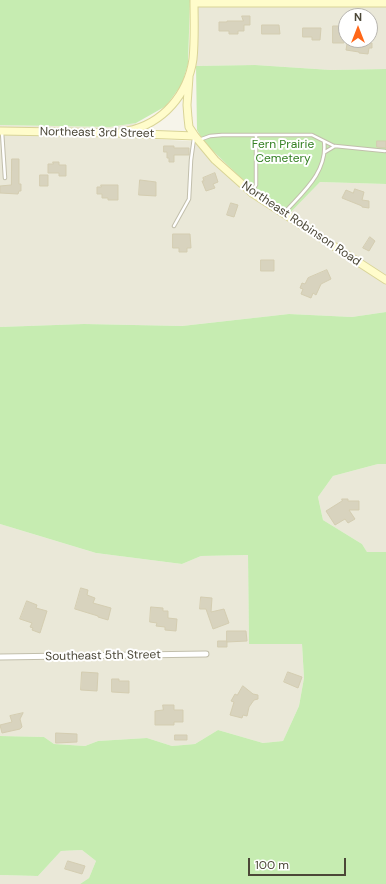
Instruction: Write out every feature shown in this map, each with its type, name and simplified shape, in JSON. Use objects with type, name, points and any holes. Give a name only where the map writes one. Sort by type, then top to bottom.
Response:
[{"type":"street","points":[[142,130],[169,110],[179,98],[189,77],[193,59],[194,2],[386,3]]},
{"type":"street","name":"Northeast Robinson Road","points":[[189,77],[189,127],[215,160],[252,193],[386,280]]},
{"type":"street","name":"Northeast 3rd Street","points":[[1,131],[117,132],[142,130],[197,138]]},
{"type":"street","name":"Southeast 5th Street","points":[[0,657],[206,654]]},
{"type":"lane","points":[[1,131],[5,178]]},
{"type":"lane","points":[[252,193],[256,185],[256,135]]},
{"type":"lane","points":[[174,226],[189,199],[191,160],[197,138],[210,136],[312,135],[335,146],[385,151]]},
{"type":"lane","points":[[283,214],[314,180],[321,167],[326,152],[324,141]]},
{"type":"lane","points":[[326,152],[335,146]]},
{"type":"shaded area","points":[[197,0],[386,0],[386,69],[331,70],[255,65],[196,66]]},
{"type":"shaded area","points":[[136,123],[136,138],[204,142],[252,189],[288,215],[320,182],[386,184],[386,312],[352,317],[289,314],[182,326],[84,324],[0,327],[0,125],[110,127]]},
{"type":"shaded area","points":[[378,464],[386,464],[386,552],[367,552],[362,544],[323,520],[318,497],[333,476]]},
{"type":"shaded area","points":[[0,524],[96,553],[182,564],[201,556],[248,555],[249,643],[302,644],[304,678],[299,706],[283,741],[263,743],[218,730],[195,744],[172,746],[147,738],[98,741],[85,746],[54,744],[44,737],[0,736]]},
{"type":"shaded area","points":[[82,850],[96,861],[89,878],[80,884],[0,884],[0,875],[38,876],[61,851]]},
{"type":"green space","points":[[0,0],[190,0],[188,64],[182,84],[166,106],[136,123],[110,127],[0,125]]},
{"type":"green space","name":"Fern Prairie Cemetery","points":[[255,65],[331,70],[386,69],[386,184],[320,182],[288,215],[252,189],[204,142],[197,130],[196,66]]},
{"type":"green space","points":[[386,312],[386,464],[378,464],[333,476],[318,497],[323,520],[362,544],[367,552],[386,552],[386,884],[80,884],[89,878],[96,861],[82,850],[61,851],[38,876],[0,875],[0,736],[44,737],[54,744],[85,746],[98,741],[147,738],[172,746],[195,744],[218,730],[263,743],[283,741],[299,706],[304,678],[302,644],[249,644],[248,555],[201,556],[182,564],[96,553],[0,524],[0,327],[84,324],[182,326],[289,314],[352,317]]},
{"type":"building","points":[[242,16],[250,16],[250,25],[244,25],[244,31],[238,31],[238,34],[229,34],[229,31],[219,31],[219,22],[243,21]]},
{"type":"building","points":[[262,25],[279,25],[280,34],[262,34]]},
{"type":"building","points":[[333,26],[338,26],[338,43],[333,43]]},
{"type":"building","points":[[303,28],[321,28],[320,40],[312,40],[312,37],[303,37]]},
{"type":"building","points":[[346,48],[369,48],[368,54],[346,50]]},
{"type":"building","points":[[377,141],[386,141],[386,148],[377,147]]},
{"type":"building","points":[[164,146],[189,148],[189,155],[174,155],[174,162],[169,162],[167,152],[164,152]]},
{"type":"building","points":[[12,159],[19,159],[19,184],[21,184],[21,191],[19,191],[18,194],[0,193],[0,186],[11,185]]},
{"type":"building","points":[[53,162],[59,162],[59,165],[66,165],[66,176],[59,176],[59,173],[48,173],[48,164],[53,164]]},
{"type":"building","points":[[215,173],[218,182],[213,184],[215,188],[206,191],[202,181],[204,181],[203,178]]},
{"type":"building","points":[[40,175],[48,175],[48,186],[40,186]]},
{"type":"building","points":[[140,180],[156,182],[156,196],[139,195]]},
{"type":"building","points":[[101,185],[118,185],[118,200],[108,200],[108,198],[102,198],[102,194],[97,194],[97,187],[101,187]]},
{"type":"building","points":[[355,189],[364,192],[362,200],[369,201],[369,208],[362,207],[342,198],[346,190],[353,193]]},
{"type":"building","points":[[231,203],[238,205],[234,217],[227,215]]},
{"type":"building","points":[[173,234],[190,234],[191,248],[187,248],[187,252],[179,252],[179,248],[173,248]]},
{"type":"building","points":[[370,237],[375,241],[369,251],[363,248]]},
{"type":"building","points":[[261,260],[274,260],[274,271],[261,271]]},
{"type":"building","points":[[327,270],[331,279],[321,284],[316,295],[313,293],[311,298],[301,294],[303,289],[300,288],[302,283],[305,284],[308,278]]},
{"type":"building","points":[[342,499],[348,499],[348,501],[359,501],[359,510],[349,510],[355,519],[348,523],[345,519],[335,525],[326,511],[342,501]]},
{"type":"building","points":[[81,588],[88,590],[87,595],[95,598],[93,603],[111,608],[108,620],[75,609]]},
{"type":"building","points":[[201,597],[212,598],[211,612],[224,609],[229,623],[213,629],[206,609],[200,609]]},
{"type":"building","points":[[27,601],[37,605],[36,608],[47,611],[40,633],[32,630],[33,628],[30,627],[32,623],[20,619]]},
{"type":"building","points":[[151,607],[163,608],[163,611],[168,611],[168,618],[177,619],[176,631],[165,630],[165,627],[156,626],[157,623],[150,622]]},
{"type":"building","points":[[227,631],[246,631],[247,641],[227,642]]},
{"type":"building","points":[[218,641],[227,641],[227,647],[218,647]]},
{"type":"building","points":[[82,672],[98,673],[97,691],[81,690]]},
{"type":"building","points":[[288,672],[302,677],[298,688],[284,682]]},
{"type":"building","points":[[112,679],[129,681],[129,693],[112,692]]},
{"type":"building","points":[[243,686],[253,694],[258,695],[258,699],[254,700],[249,707],[247,716],[243,715],[242,718],[230,715],[234,702],[231,701],[235,694],[237,695]]},
{"type":"building","points":[[163,705],[174,705],[174,710],[183,710],[183,722],[174,722],[174,725],[155,725],[155,711],[163,710]]},
{"type":"building","points":[[23,713],[20,719],[22,727],[20,729],[2,733],[0,725],[12,722],[10,716]]},
{"type":"building","points":[[56,733],[77,734],[77,742],[56,743]]},
{"type":"building","points":[[175,735],[187,735],[187,740],[175,740]]},
{"type":"building","points":[[68,861],[85,866],[82,874],[65,869]]}]
